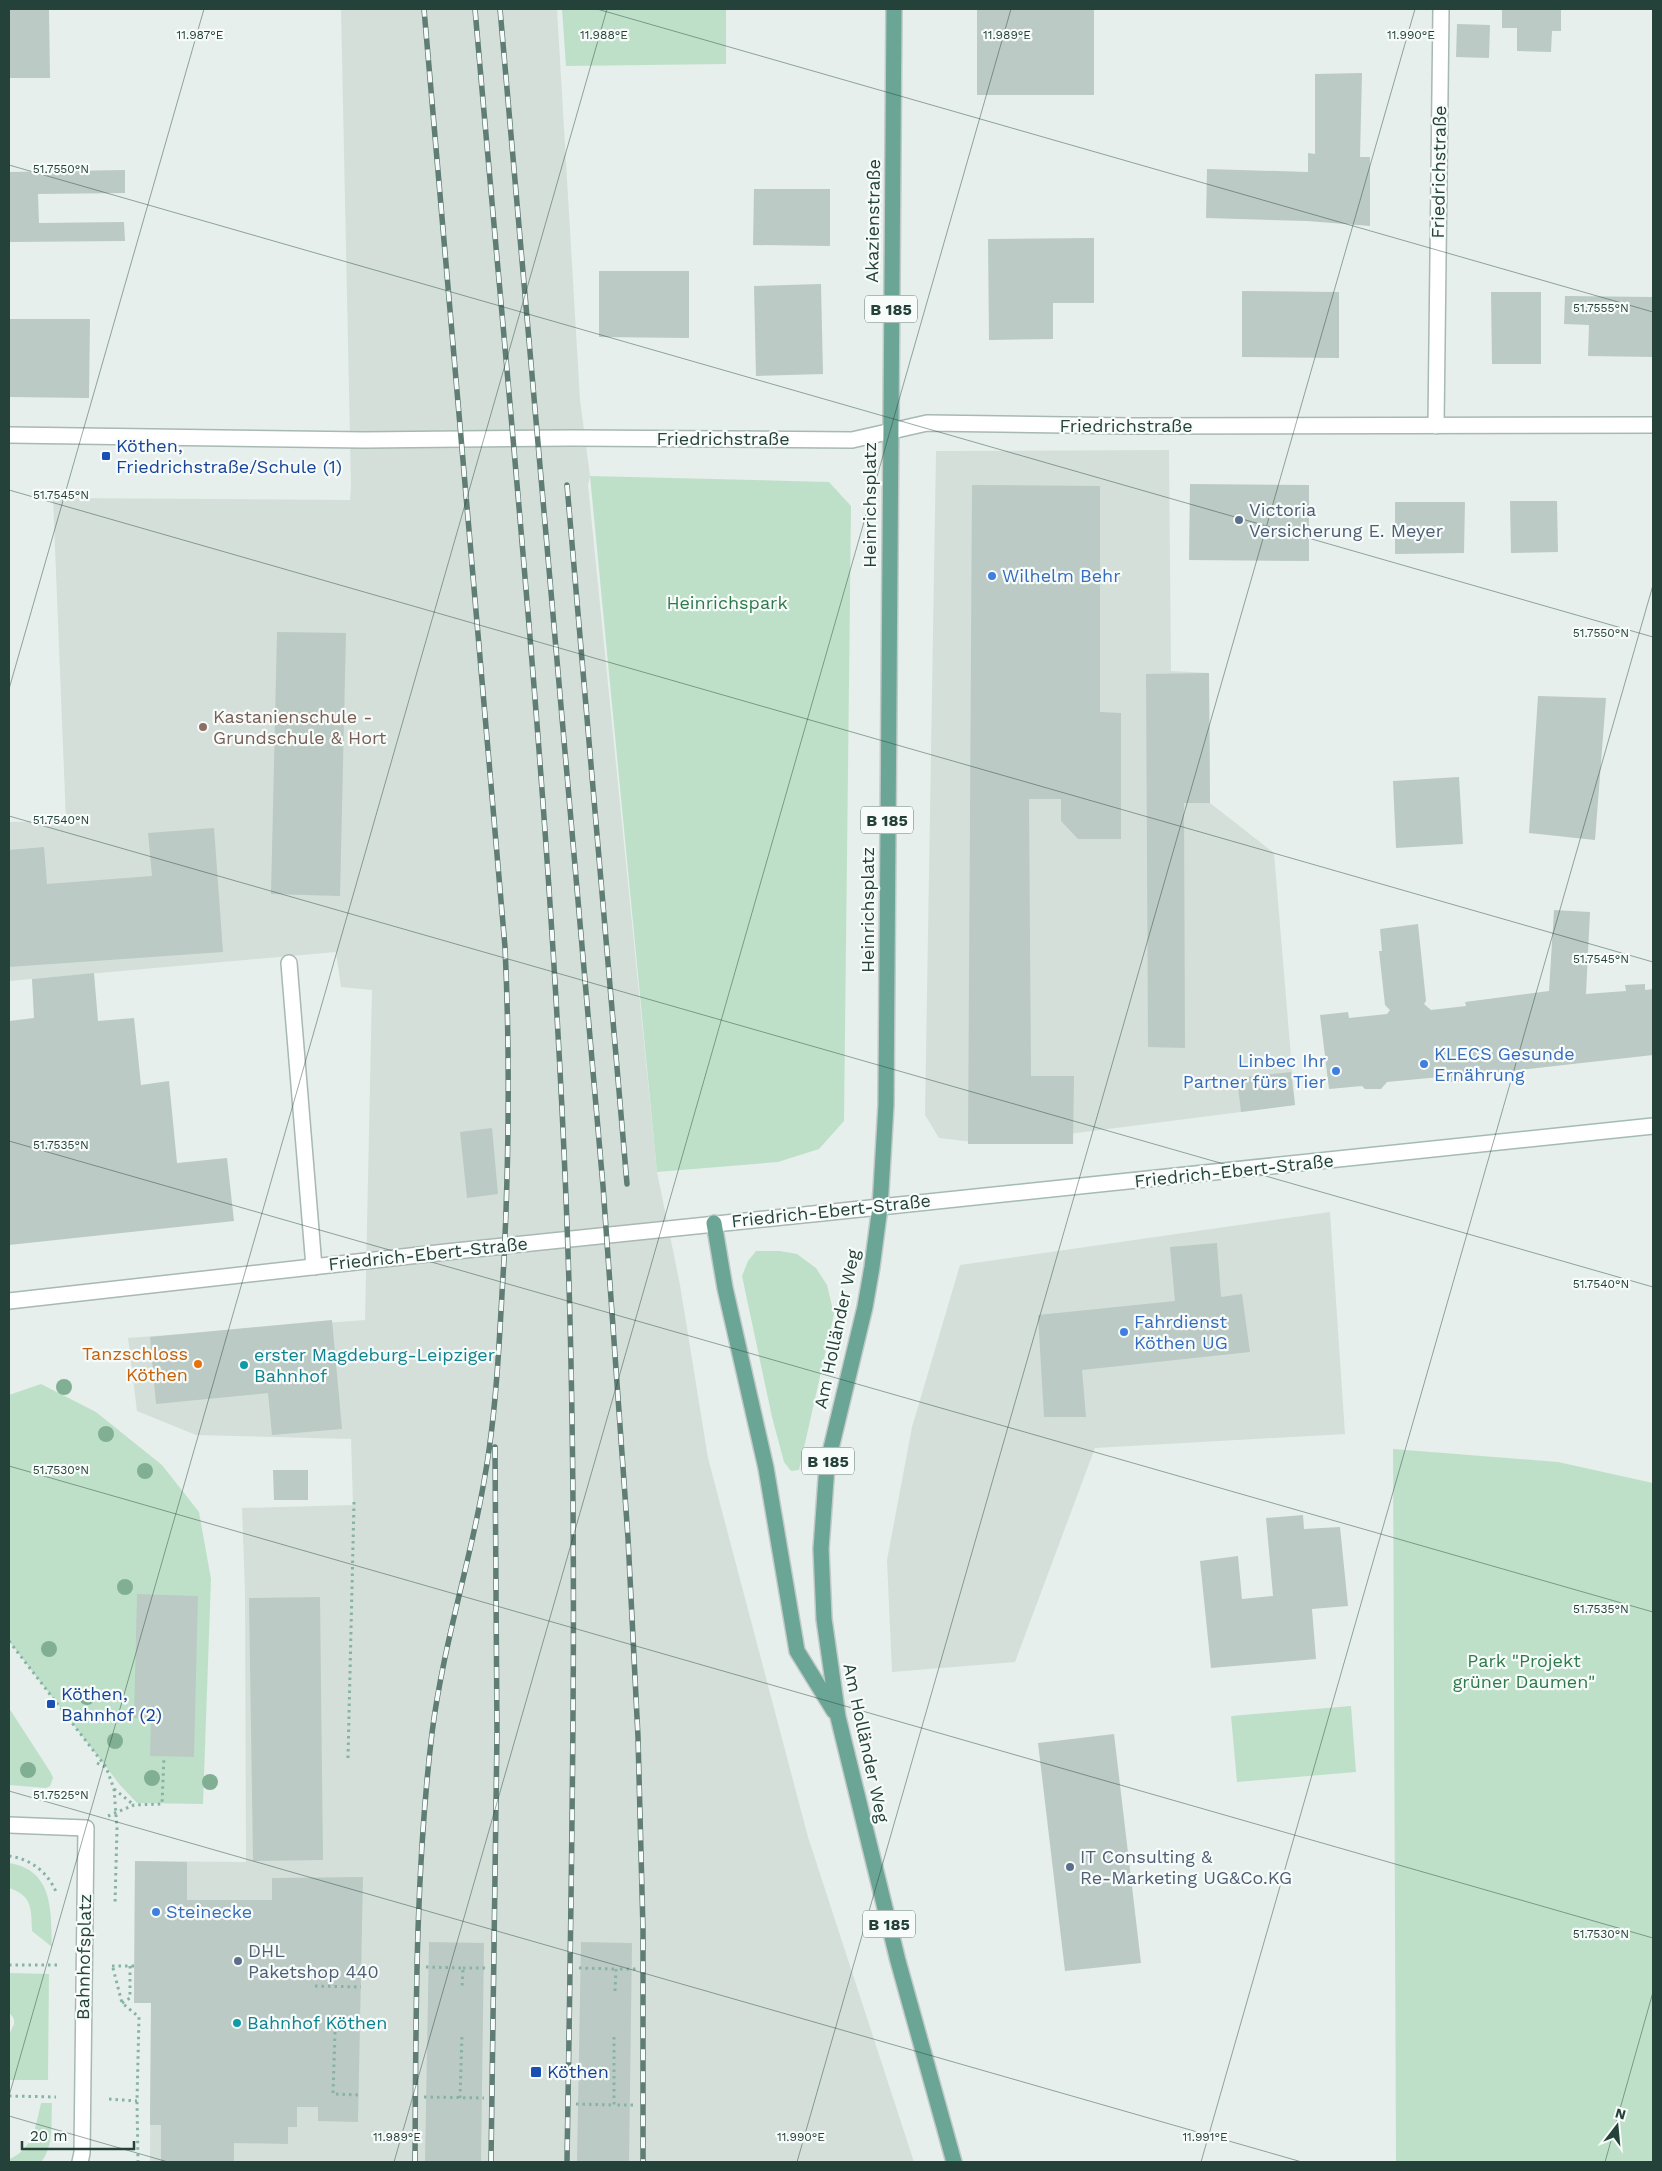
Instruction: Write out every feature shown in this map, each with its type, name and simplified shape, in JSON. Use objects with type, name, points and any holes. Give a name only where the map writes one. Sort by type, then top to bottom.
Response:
[{"type":"main road","name":"Akazienstraße","points":[[890,433],[894,9]]},
{"type":"main road","name":"Heinrichsplatz","points":[[880,1207],[886,1095],[890,433]]},
{"type":"main road","name":"Am Holländer Weg","points":[[880,1207],[865,1307],[833,1436],[824,1493],[821,1549],[824,1619],[838,1717],[898,1961],[954,2162]]},
{"type":"main road","points":[[714,1223],[725,1288],[766,1468],[797,1651],[838,1717]]},
{"type":"street","name":"Friedrichstraße","points":[[1436,426],[1441,9]]},
{"type":"street","name":"Friedrichstraße","points":[[9,435],[364,440],[573,438],[852,440],[890,433],[927,423],[1130,426],[1653,425]]},
{"type":"street","points":[[289,963],[314,1267]]},
{"type":"street","name":"Friedrich-Ebert-Straße","points":[[9,1301],[714,1223],[1653,1126]]},
{"type":"street","points":[[9,1825],[86,1828]]},
{"type":"street","name":"Bahnhofsplatz","points":[[80,2162],[82,2153],[86,1828]]},
{"type":"path","points":[[348,1758],[354,1502]]},
{"type":"path","points":[[9,1641],[106,1767],[114,1789],[116,1812],[115,1907]]},
{"type":"path","points":[[86,1828],[134,1804],[162,1804],[164,1756]]},
{"type":"path","points":[[97,1763],[106,1767]]},
{"type":"path","points":[[114,1789],[134,1804]]},
{"type":"path","points":[[113,1956],[113,1966],[122,2003],[139,2017],[138,2162]]},
{"type":"path","points":[[9,1965],[83,1966]]},
{"type":"path","points":[[122,2003],[130,1998],[130,1966]]},
{"type":"path","points":[[426,1967],[486,1968]]},
{"type":"path","points":[[462,1989],[463,1968]]},
{"type":"path","points":[[578,1968],[636,1969]]},
{"type":"path","points":[[615,1991],[616,1969]]},
{"type":"path","points":[[315,1986],[361,1987]]},
{"type":"path","points":[[334,2032],[334,2094],[359,2095]]},
{"type":"path","points":[[460,2098],[462,2034]]},
{"type":"path","points":[[614,2036],[614,2105]]},
{"type":"path","points":[[424,2097],[484,2098]]},
{"type":"path","points":[[576,2104],[636,2105]]},
{"type":"shaded area","points":[[341,9],[557,9],[580,400],[590,476],[588,485],[657,1172],[680,1285],[708,1458],[808,1837],[914,2162],[150,2162],[151,2003],[134,2003],[135,1861],[246,1862],[245,1593],[242,1508],[353,1505],[351,1439],[196,1435],[137,1411],[128,1338],[365,1320],[372,990],[341,987],[336,952],[9,981],[9,822],[66,821],[53,498],[350,500]]},
{"type":"shaded area","points":[[1169,450],[1171,671],[1209,673],[1210,803],[1274,853],[1295,1105],[990,1144],[939,1138],[925,1115],[936,451]]},
{"type":"shaded area","points":[[1330,1212],[1345,1434],[1095,1448],[1015,1662],[892,1672],[887,1560],[912,1427],[960,1265]]},
{"type":"green space","points":[[562,9],[726,9],[726,64],[566,66]]},
{"type":"green space","name":"Heinrichspark","points":[[590,476],[829,482],[851,506],[844,1121],[819,1149],[778,1162],[657,1172]]},
{"type":"green space","points":[[756,1251],[780,1251],[797,1254],[816,1268],[827,1285],[834,1314],[799,1470],[791,1471],[784,1462],[772,1417],[742,1276],[748,1261]]},
{"type":"green space","points":[[41,1384],[96,1412],[162,1465],[199,1512],[211,1579],[203,1804],[137,1803],[120,1785],[9,1641],[9,1395]]},
{"type":"green space","name":"Park \"Projekt grüner Daumen\"","points":[[1393,1449],[1558,1462],[1653,1483],[1653,2162],[1396,2162]]},
{"type":"green space","points":[[1351,1706],[1356,1772],[1237,1782],[1231,1716]]},
{"type":"green space","points":[[9,1708],[51,1773],[53,1778],[50,1786],[46,1788],[9,1785]]},
{"type":"green space","points":[[9,1863],[24,1867],[35,1874],[42,1883],[50,1907],[52,1947],[32,1931],[31,1910],[27,1899],[17,1891],[9,1888]]},
{"type":"green space","points":[[9,1973],[49,1974],[48,2080],[9,2080],[9,2035],[14,2019],[9,2012]]},
{"type":"green space","points":[[41,2103],[52,2103],[50,2142],[45,2156],[41,2162],[9,2162],[9,2159],[23,2150],[32,2136]]},
{"type":"building","points":[[9,9],[49,9],[50,78],[9,78]]},
{"type":"building","points":[[977,9],[1094,9],[1094,95],[977,95]]},
{"type":"building","points":[[1561,9],[1561,31],[1552,31],[1551,52],[1517,51],[1517,28],[1502,28],[1502,10]]},
{"type":"building","points":[[1457,24],[1490,25],[1489,58],[1456,57]]},
{"type":"building","points":[[1362,73],[1360,157],[1370,157],[1370,226],[1307,221],[1206,218],[1207,169],[1308,172],[1308,153],[1315,154],[1315,74]]},
{"type":"building","points":[[125,170],[125,193],[38,194],[39,223],[124,222],[125,241],[9,242],[9,172]]},
{"type":"building","points":[[754,189],[830,189],[830,246],[753,245]]},
{"type":"building","points":[[1094,238],[1094,303],[1053,303],[1053,339],[989,340],[988,239]]},
{"type":"building","points":[[599,271],[689,271],[689,338],[599,337]]},
{"type":"building","points":[[821,284],[823,374],[756,376],[754,286]]},
{"type":"building","points":[[1242,291],[1339,292],[1339,358],[1242,357]]},
{"type":"building","points":[[1491,292],[1541,292],[1541,364],[1492,364]]},
{"type":"building","points":[[1565,296],[1653,297],[1653,357],[1588,356],[1589,325],[1564,324]]},
{"type":"building","points":[[9,319],[90,319],[89,398],[9,397]]},
{"type":"building","points":[[1190,484],[1309,485],[1309,561],[1189,560]]},
{"type":"building","points":[[972,485],[1100,486],[1100,712],[1121,713],[1121,839],[1078,839],[1061,821],[1061,799],[1029,799],[1031,1076],[1074,1076],[1073,1144],[968,1144]]},
{"type":"building","points":[[1510,501],[1557,501],[1558,552],[1511,553]]},
{"type":"building","points":[[1395,502],[1465,502],[1464,553],[1395,554]]},
{"type":"building","points":[[277,632],[346,633],[340,896],[271,894]]},
{"type":"building","points":[[1209,673],[1210,803],[1184,803],[1185,1048],[1148,1047],[1146,674]]},
{"type":"building","points":[[1538,696],[1606,698],[1595,840],[1529,833]]},
{"type":"building","points":[[1459,777],[1463,844],[1396,848],[1393,781]]},
{"type":"building","points":[[214,828],[223,952],[9,967],[9,850],[44,847],[47,884],[152,876],[148,833]]},
{"type":"building","points":[[1554,910],[1590,912],[1586,994],[1626,991],[1625,985],[1645,984],[1645,990],[1653,989],[1653,1055],[1465,1076],[1462,1082],[1445,1082],[1440,1077],[1387,1082],[1381,1089],[1365,1089],[1362,1086],[1329,1089],[1320,1015],[1348,1012],[1349,1018],[1387,1014],[1390,1010],[1385,1005],[1379,951],[1382,951],[1380,929],[1418,924],[1426,1001],[1424,1004],[1431,1010],[1466,1006],[1465,1002],[1549,991]]},
{"type":"building","points":[[94,973],[98,1021],[134,1018],[141,1085],[169,1081],[177,1163],[227,1158],[234,1221],[9,1245],[9,1021],[34,1018],[32,979]]},
{"type":"building","points":[[1291,1072],[1295,1105],[1241,1112],[1237,1078]]},
{"type":"building","points":[[492,1128],[498,1194],[467,1198],[460,1132]]},
{"type":"building","points":[[1217,1243],[1221,1297],[1242,1294],[1250,1352],[1082,1370],[1086,1417],[1044,1417],[1038,1315],[1175,1301],[1170,1247]]},
{"type":"building","name":"erster Magdeburg-Leipziger Bahnhof","points":[[332,1320],[342,1429],[272,1435],[268,1393],[156,1404],[150,1337]]},
{"type":"building","points":[[273,1470],[308,1470],[308,1500],[274,1500]]},
{"type":"building","points":[[1303,1515],[1304,1529],[1340,1527],[1348,1606],[1312,1609],[1316,1659],[1211,1668],[1200,1561],[1238,1556],[1242,1599],[1273,1596],[1266,1518]]},
{"type":"building","points":[[137,1594],[198,1596],[194,1757],[150,1756],[151,1719],[134,1718]]},
{"type":"building","points":[[320,1597],[323,1860],[253,1861],[249,1598]]},
{"type":"building","points":[[1114,1734],[1141,1963],[1065,1971],[1038,1743]]},
{"type":"building","name":"Bahnhof Köthen","points":[[135,1861],[187,1862],[187,1900],[272,1900],[272,1878],[363,1877],[358,2122],[318,2121],[318,2107],[297,2107],[297,2127],[288,2127],[288,2144],[234,2143],[234,2162],[161,2162],[161,2125],[150,2125],[151,2003],[134,2003]]},
{"type":"building","points":[[429,1942],[484,1943],[481,2162],[425,2162]]},
{"type":"building","points":[[581,1942],[632,1943],[629,2162],[577,2162]]},
{"type":"railway","points":[[415,2162],[419,1893],[426,1786],[437,1697],[476,1521],[489,1450],[495,1403],[504,1260],[508,1104],[508,1025],[505,947],[424,9]]},
{"type":"railway","points":[[475,9],[515,455],[539,752],[550,900],[566,1198],[570,1318],[573,1559],[567,2162]]},
{"type":"railway","points":[[500,9],[603,1186],[628,1538],[638,1737],[643,1930],[643,2162]]},
{"type":"railway","points":[[567,485],[627,1184]]},
{"type":"railway","points":[[491,2162],[497,1733],[495,1447]]},
{"type":"place","name":"Köthen, Friedrichstraße/Schule (1)","points":[[106,456]]},
{"type":"place","name":"Victoria Versicherung E. Meyer","points":[[1239,520]]},
{"type":"place","name":"Wilhelm Behr","points":[[992,576]]},
{"type":"place","name":"Kastanienschule - Grundschule & Hort","points":[[203,727]]},
{"type":"place","name":"KLECS Gesunde Ernährung","points":[[1424,1064]]},
{"type":"place","name":"Linbec Ihr Partner fürs Tier","points":[[1336,1071]]},
{"type":"place","name":"Fahrdienst Köthen UG","points":[[1124,1332]]},
{"type":"place","name":"Tanzschloss Köthen","points":[[198,1364]]},
{"type":"place","name":"erster Magdeburg-Leipziger Bahnhof","points":[[244,1365]]},
{"type":"place","name":"Köthen, Bahnhof (2)","points":[[51,1704]]},
{"type":"place","name":"IT Consulting & Re-Marketing UG&Co.KG","points":[[1070,1867]]},
{"type":"place","name":"Steinecke","points":[[156,1912]]},
{"type":"place","name":"DHL Paketshop 440","points":[[238,1961]]},
{"type":"place","name":"Bahnhof Köthen","points":[[237,2023]]},
{"type":"place","name":"Köthen","points":[[536,2072]]}]
